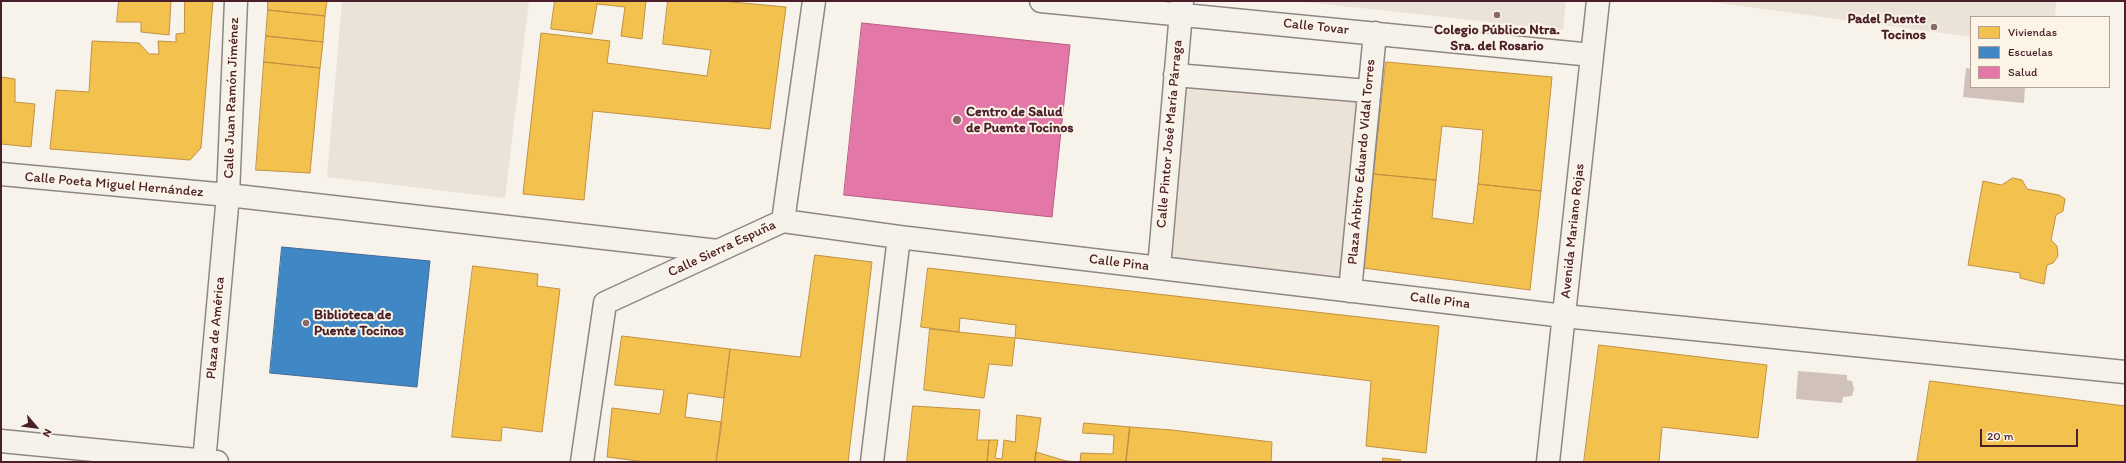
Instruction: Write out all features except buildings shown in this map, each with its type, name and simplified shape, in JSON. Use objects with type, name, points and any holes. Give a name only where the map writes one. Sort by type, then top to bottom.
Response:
[{"type":"street","name":"Calle Juan Ramón Jiménez","points":[[228,195],[236,1]]},
{"type":"street","name":"Calle Sierra Espuña","points":[[582,462],[605,303],[783,221],[814,1]]},
{"type":"street","name":"Calle Tovar","points":[[1041,1],[1182,7],[1375,33],[1592,55]]},
{"type":"street","name":"Avenida Mariano Rojas","points":[[1548,462],[1598,1]]},
{"type":"street","name":"Calle Pintor José María Párraga","points":[[1159,268],[1182,7]]},
{"type":"street","name":"Plaza Árbitro Eduardo Vidal Torres","points":[[1350,291],[1368,91],[1375,33]]},
{"type":"street","points":[[1175,75],[1368,91]]},
{"type":"street","name":"Calle Poeta Miguel Hernández","points":[[1,174],[228,195],[718,251]]},
{"type":"street","name":"Plaza de América","points":[[209,462],[228,195]]},
{"type":"street","name":"Calle Pina","points":[[783,221],[899,237],[1564,316],[2125,372]]},
{"type":"street","points":[[872,462],[899,237]]},
{"type":"street","points":[[1,441],[209,462]]},
{"type":"shaded area","points":[[342,1],[529,1],[505,198],[327,177]]},
{"type":"shaded area","name":"Colegio Público Ntra. Sra. del Rosario","points":[[1296,1],[1566,1],[1563,30]]},
{"type":"shaded area","name":"Padel Puente Tocinos","points":[[1704,1],[2056,1],[2055,16],[1970,16],[1970,37]]},
{"type":"shaded area","points":[[1966,68],[1970,69],[1970,88],[2025,88],[2024,103],[1963,97]]},
{"type":"shaded area","points":[[1175,75],[1368,91],[1350,291],[1159,268]]},
{"type":"shaded area","points":[[1798,371],[1847,375],[1847,380],[1852,381],[1854,389],[1852,396],[1843,397],[1842,403],[1796,399]]},
{"type":"place","name":"Colegio Público Ntra. Sra. del Rosario","points":[[1497,15]]},
{"type":"place","name":"Padel Puente Tocinos","points":[[1934,27]]},
{"type":"place","name":"Centro de Salud de Puente Tocinos","points":[[957,120]]},
{"type":"place","name":"Biblioteca de Puente Tocinos","points":[[306,323]]}]
